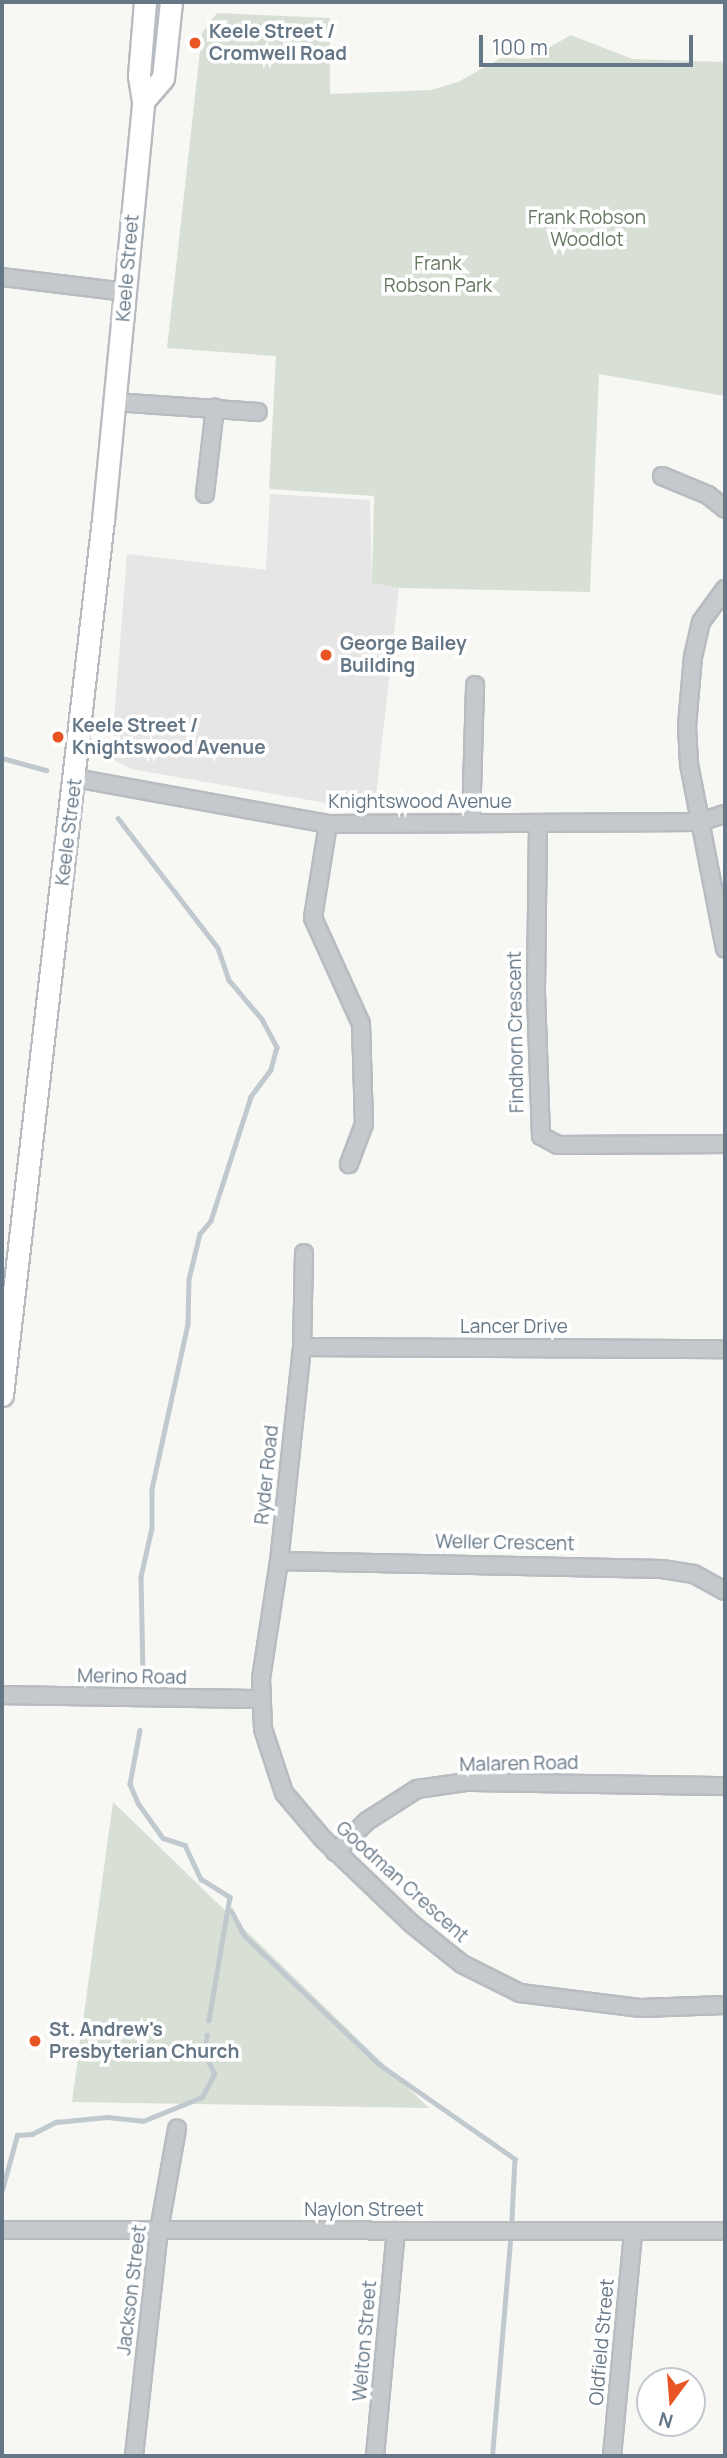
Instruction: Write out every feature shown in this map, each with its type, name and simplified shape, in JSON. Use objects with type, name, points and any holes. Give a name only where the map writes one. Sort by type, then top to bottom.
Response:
[{"type":"main road","name":"Keele Street","points":[[2,1395],[75,778],[115,402],[144,101],[139,75],[145,2]]},
{"type":"main road","name":"Keele Street","points":[[144,101],[163,78],[171,2]]},
{"type":"street","points":[[2,277],[126,292]]},
{"type":"street","points":[[115,402],[258,412]]},
{"type":"street","points":[[205,494],[215,408]]},
{"type":"street","points":[[662,476],[708,495],[725,509]]},
{"type":"street","points":[[725,589],[701,622],[688,695],[689,764],[725,949]]},
{"type":"street","points":[[471,823],[475,685]]},
{"type":"street","name":"Knightswood Avenue","points":[[75,778],[328,824],[538,825],[700,822],[725,814]]},
{"type":"street","points":[[328,824],[313,918],[360,1024],[363,1052],[364,1124],[349,1164]]},
{"type":"street","name":"Findhorn Crescent","points":[[538,825],[536,993],[541,1136],[558,1145],[725,1144]]},
{"type":"street","name":"Ryder Road","points":[[261,1699],[302,1347],[304,1253]]},
{"type":"street","name":"Lancer Drive","points":[[302,1347],[725,1349]]},
{"type":"street","name":"Weller Crescent","points":[[279,1561],[627,1566],[694,1574],[725,1591]]},
{"type":"street","name":"Merino Road","points":[[2,1695],[261,1699]]},
{"type":"street","name":"Goodman Crescent","points":[[261,1699],[269,1755],[284,1793],[335,1852],[452,1957],[520,1993],[641,2008],[725,2005]]},
{"type":"street","name":"Malaren Road","points":[[335,1852],[367,1821],[417,1789],[467,1782],[725,1786]]},
{"type":"street","name":"Jackson Street","points":[[134,2456],[159,2230],[177,2129]]},
{"type":"street","name":"Naylon Street","points":[[2,2230],[725,2231]]},
{"type":"street","name":"Welton Street","points":[[375,2456],[396,2231]]},
{"type":"street","name":"Oldfield Street","points":[[612,2456],[633,2232]]},
{"type":"shaded area","points":[[270,494],[370,500],[372,583],[399,588],[375,805],[332,804],[131,769],[111,759],[127,554],[266,570]]},
{"type":"green space","name":"Frank Robson Park","points":[[217,13],[330,18],[330,94],[431,90],[458,82],[501,58],[529,59],[571,35],[632,59],[725,62],[725,396],[599,374],[590,592],[399,588],[372,583],[374,496],[269,489],[276,356],[167,348],[202,33]]},
{"type":"green space","points":[[113,1802],[429,2108],[72,2102]]},
{"type":"waterway","points":[[2,758],[46,770]]},
{"type":"waterway","points":[[118,818],[218,948],[229,980],[262,1019],[277,1047],[271,1070],[251,1097],[211,1221],[200,1234],[189,1279],[188,1324],[152,1489],[152,1528],[141,1577],[143,1675]]},
{"type":"waterway","points":[[140,1730],[130,1784],[138,1803],[163,1838],[185,1845],[201,1879],[230,1897],[209,2020]]},
{"type":"waterway","points":[[231,1910],[245,1936],[379,2064],[515,2159],[512,2219]]},
{"type":"waterway","points":[[2,2190],[17,2135],[32,2134],[56,2122],[107,2117],[143,2121],[202,2097],[214,2074],[204,2053],[207,2035]]},
{"type":"waterway","points":[[492,2456],[510,2243]]},
{"type":"place","name":"Keele Street / Cromwell Road","points":[[195,43]]},
{"type":"place","name":"George Bailey Building","points":[[326,655]]},
{"type":"place","name":"Keele Street / Knightswood Avenue","points":[[58,737]]},
{"type":"place","name":"St. Andrew's Presbyterian Church","points":[[35,2041]]},
{"type":"park label","name":"Frank Robson Woodlot","points":[[587,229]]}]
